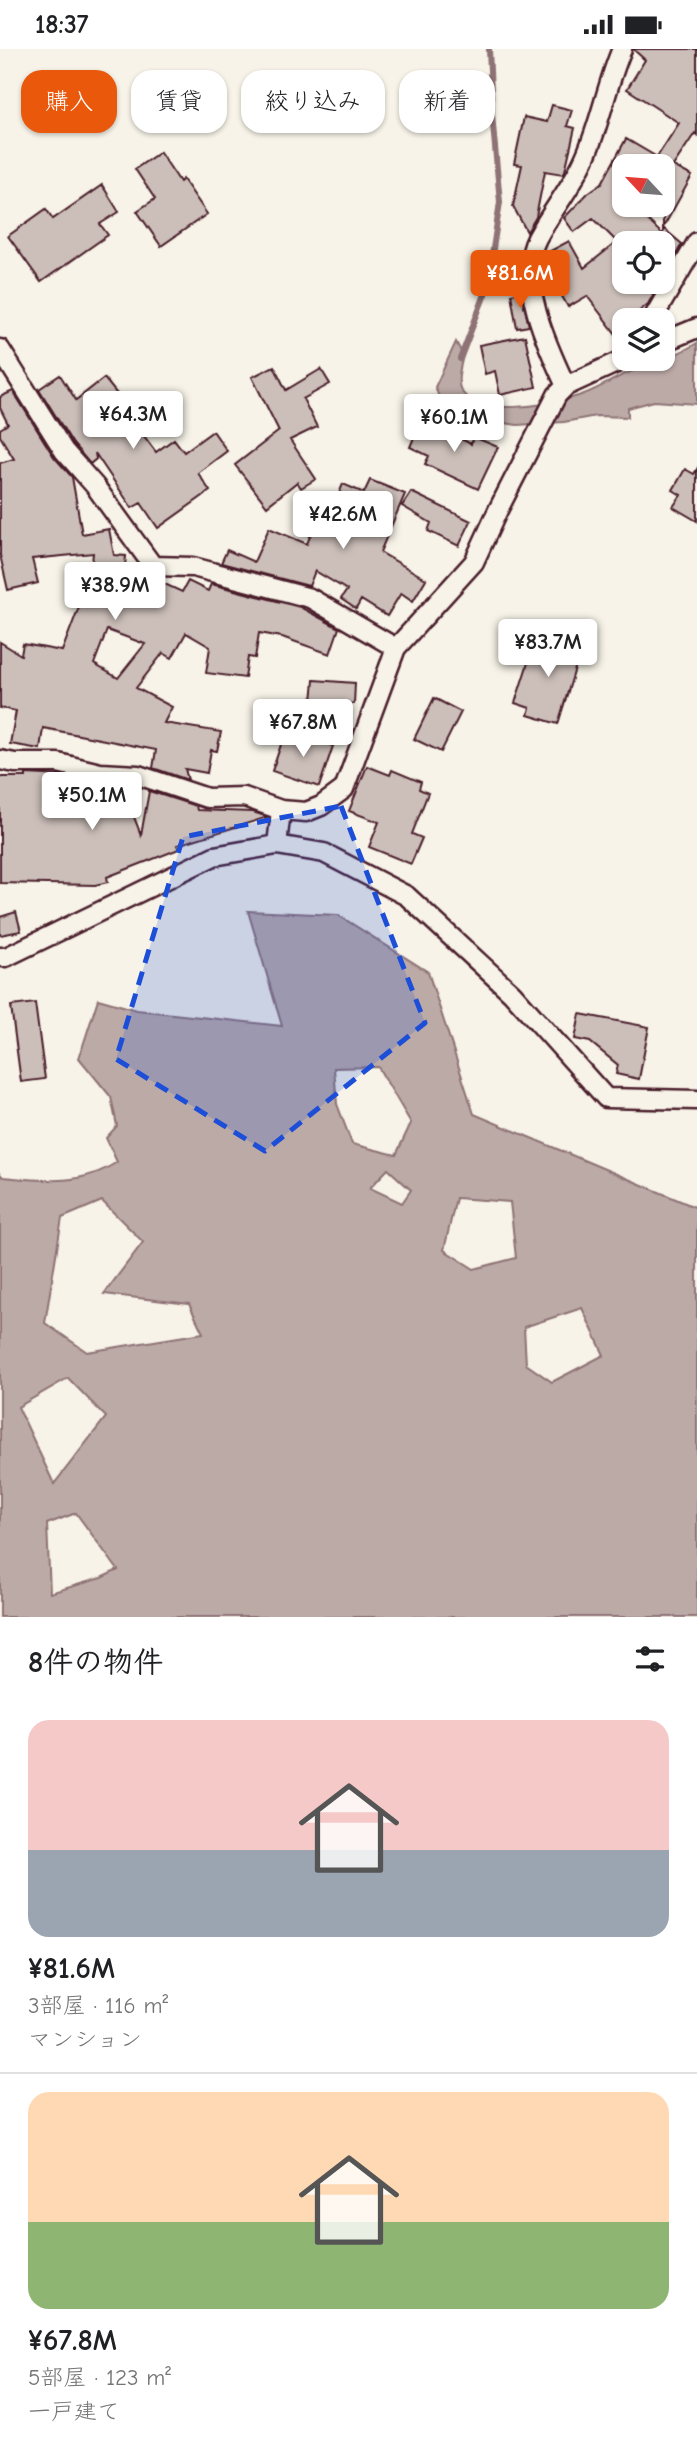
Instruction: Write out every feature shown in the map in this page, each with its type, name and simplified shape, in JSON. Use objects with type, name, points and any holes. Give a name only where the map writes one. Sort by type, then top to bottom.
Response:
[{"type":"street","points":[[561,391],[542,336],[530,277],[536,241],[572,185],[587,154],[622,49]]},
{"type":"street","points":[[659,308],[697,242]]},
{"type":"street","points":[[675,337],[697,328]]},
{"type":"street","points":[[0,349],[64,451],[96,486],[153,566],[193,568],[310,598],[396,648]]},
{"type":"street","points":[[0,760],[15,763],[58,763],[100,773],[138,775],[207,798],[244,797],[281,810],[306,813],[321,806],[344,789],[396,648],[474,562],[498,510],[561,391],[612,366]]},
{"type":"street","points":[[277,845],[281,810]]},
{"type":"street","points":[[0,957],[6,957],[214,856],[277,845],[324,852],[407,896],[512,993],[606,1098],[697,1100]]},
{"type":"highlighted area","points":[[341,806],[425,1023],[265,1151],[116,1059],[183,837]]},
{"type":"shaded area","points":[[456,342],[463,355],[459,379],[462,392],[471,400],[499,407],[532,406],[581,395],[633,371],[675,371],[675,355],[697,343],[697,404],[654,401],[628,408],[628,417],[596,416],[564,422],[517,425],[492,421],[461,408],[439,397],[435,387]]},
{"type":"shaded area","points":[[248,911],[338,915],[428,972],[474,1114],[697,1208],[697,1617],[0,1617],[0,1174],[3,1177],[62,1180],[90,1175],[117,1162],[106,1138],[117,1126],[111,1097],[79,1058],[98,999],[137,1010],[282,1026]],"holes":[[[378,1067],[411,1123],[396,1155],[352,1144],[337,1104],[334,1068]],[[388,1169],[411,1190],[402,1203],[370,1188]],[[456,1198],[510,1202],[516,1258],[474,1269],[444,1250]],[[102,1201],[143,1242],[104,1294],[189,1304],[203,1333],[87,1352],[45,1323],[62,1218]],[[582,1308],[604,1355],[552,1382],[526,1364],[524,1327]],[[68,1378],[106,1417],[54,1484],[18,1407]],[[76,1513],[118,1570],[101,1578],[50,1593],[47,1524]]]},
{"type":"building","points":[[633,49],[697,49],[697,135],[695,133],[676,162],[676,154],[659,154],[679,123],[627,89],[645,60]]},
{"type":"building","points":[[552,105],[572,110],[567,126],[575,128],[563,174],[545,171],[536,217],[527,232],[513,206],[522,165],[514,164],[524,117],[547,122]]},
{"type":"building","points":[[626,139],[652,154],[618,154]]},
{"type":"building","points":[[160,152],[180,182],[183,179],[207,214],[161,246],[137,211],[155,199],[135,169]]},
{"type":"building","points":[[612,165],[612,217],[644,217],[659,231],[612,231],[612,237],[593,218],[574,232],[564,218],[588,193],[602,183]]},
{"type":"building","points":[[676,168],[692,176],[676,205]]},
{"type":"building","points":[[102,185],[119,212],[100,224],[108,235],[41,282],[8,236],[46,209],[53,219]]},
{"type":"building","points":[[663,217],[669,217],[663,228]]},
{"type":"building","points":[[675,238],[682,244],[675,256]]},
{"type":"building","points":[[569,241],[584,268],[612,246],[612,294],[653,295],[643,308],[612,308],[612,329],[587,296],[568,307],[542,260],[543,255]]},
{"type":"building","points":[[521,292],[529,326],[517,328],[511,294]]},
{"type":"building","points":[[525,336],[536,387],[500,395],[495,371],[485,374],[479,345]]},
{"type":"building","points":[[274,366],[286,390],[321,369],[330,384],[303,399],[317,427],[290,440],[316,479],[301,488],[297,482],[267,506],[235,465],[279,431],[252,377]]},
{"type":"building","points":[[60,375],[76,400],[104,378],[156,452],[174,439],[184,452],[213,431],[227,451],[198,473],[210,491],[158,528],[141,503],[132,508],[95,453],[96,459],[90,464],[73,444],[39,389]]},
{"type":"building","points":[[13,391],[54,457],[72,477],[82,534],[109,529],[114,555],[126,556],[125,566],[182,592],[188,581],[208,591],[211,584],[300,607],[339,628],[330,654],[282,637],[259,633],[255,658],[248,657],[245,678],[206,673],[210,647],[186,633],[172,658],[163,653],[136,688],[172,707],[164,723],[221,732],[217,751],[211,750],[207,773],[185,769],[188,780],[153,768],[156,750],[43,728],[40,749],[10,744],[16,711],[0,708],[0,642],[21,655],[23,644],[62,651],[80,604],[87,607],[93,553],[32,559],[38,583],[8,590],[0,555],[0,463],[14,459],[0,436],[0,429],[8,424],[0,408],[0,397]],"holes":[[[107,630],[145,644],[118,678],[94,664]]]},
{"type":"building","points":[[422,419],[471,444],[474,437],[498,447],[478,489],[425,464],[429,456],[410,447]]},
{"type":"building","points":[[685,469],[694,474],[697,469],[697,521],[673,507],[681,495],[673,490]]},
{"type":"building","points":[[370,480],[405,494],[380,552],[426,579],[413,601],[401,593],[387,616],[361,600],[356,609],[341,599],[347,590],[315,571],[309,586],[221,563],[227,550],[254,562],[269,528],[307,544],[317,518],[327,522],[343,484],[364,493]]},
{"type":"building","points":[[411,492],[471,521],[459,546],[428,531],[431,523],[402,506]]},
{"type":"building","points":[[537,635],[581,649],[558,724],[528,715],[530,708],[515,703]]},
{"type":"building","points":[[314,680],[355,683],[354,704],[312,701]]},
{"type":"building","points":[[434,698],[461,712],[441,752],[414,739]]},
{"type":"building","points":[[297,733],[333,746],[319,787],[272,771],[284,736],[295,740]]},
{"type":"building","points":[[367,766],[390,775],[392,770],[421,782],[419,789],[428,793],[412,834],[422,838],[411,864],[369,847],[379,822],[349,811]]},
{"type":"building","points":[[26,774],[65,776],[64,806],[122,786],[141,835],[149,791],[196,806],[197,810],[253,812],[268,817],[177,845],[179,849],[107,877],[108,882],[95,885],[0,883],[0,777],[26,777]]},
{"type":"building","points":[[16,912],[21,931],[0,935],[0,917]]},
{"type":"building","points":[[35,1003],[45,1079],[21,1082],[11,1006]]},
{"type":"building","points":[[580,1014],[649,1027],[639,1079],[616,1074],[618,1065],[590,1042],[575,1039]]},
{"type":"waterway","points":[[460,359],[487,289],[500,202],[489,49]]}]
